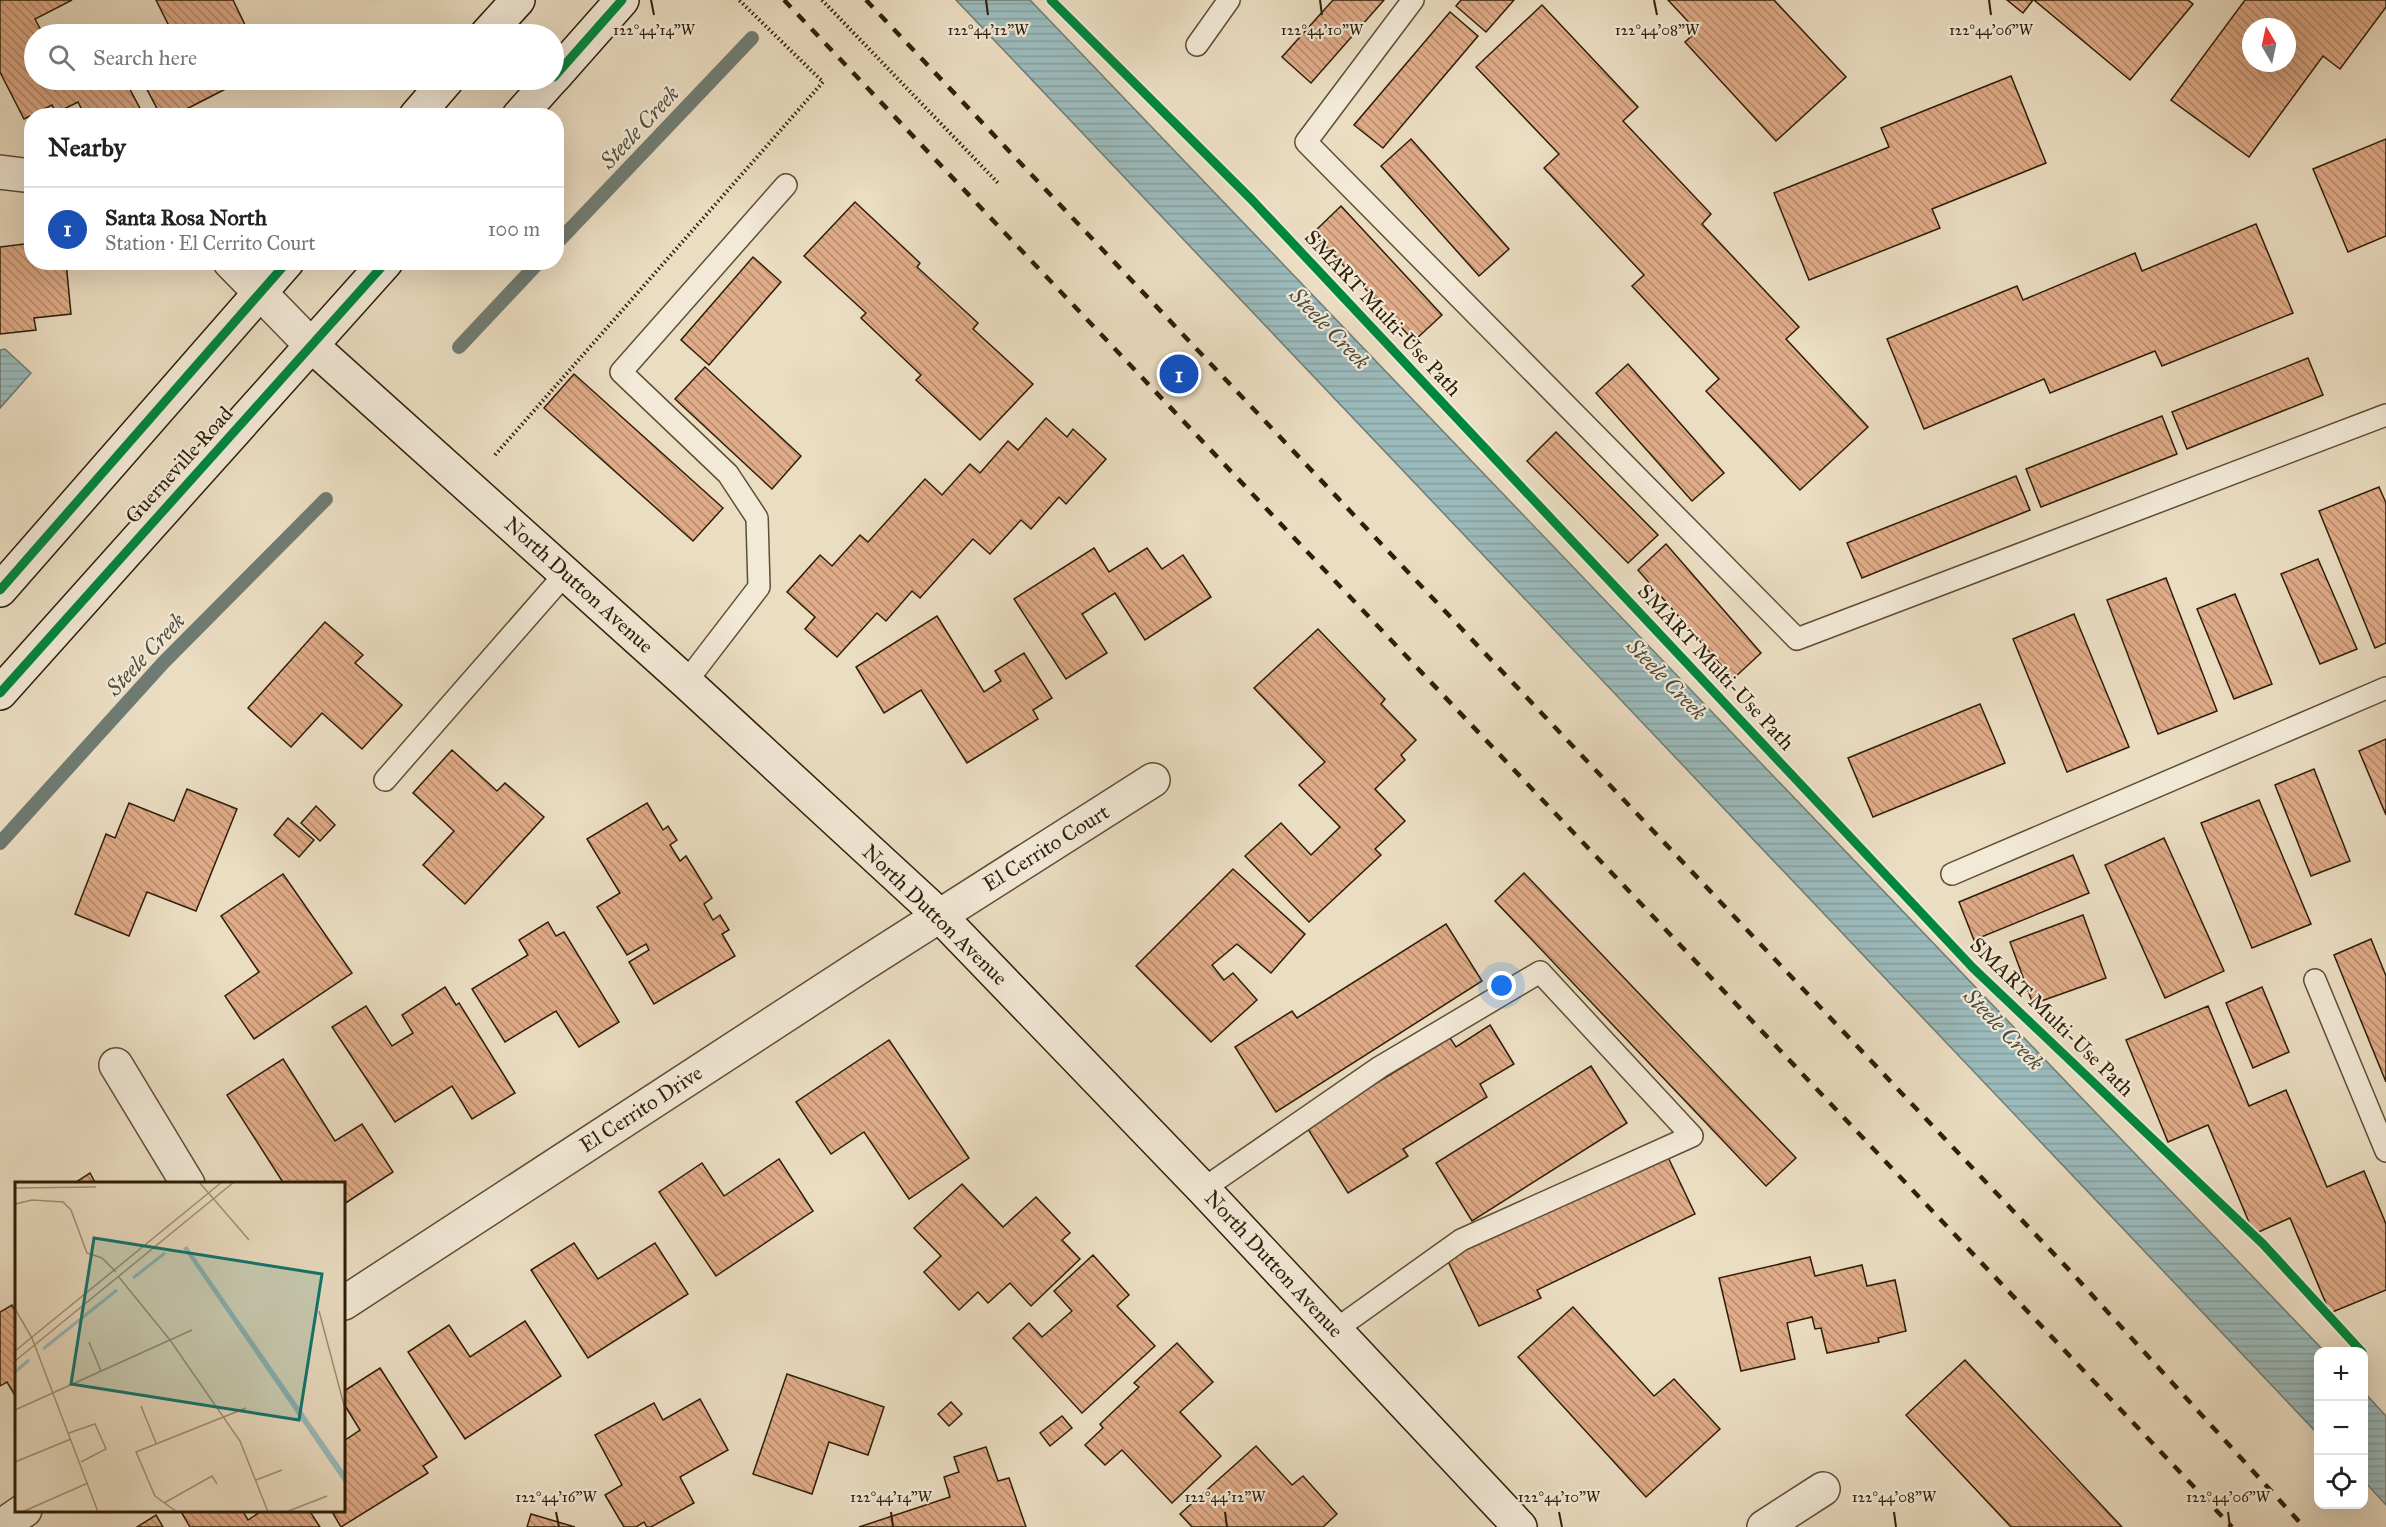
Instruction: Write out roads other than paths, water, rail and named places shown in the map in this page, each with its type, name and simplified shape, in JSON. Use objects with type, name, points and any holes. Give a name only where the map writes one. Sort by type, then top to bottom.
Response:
[{"type":"main road","points":[[496,24],[518,0]]},
{"type":"main road","points":[[564,65],[622,0]]},
{"type":"main road","points":[[423,108],[438,90]]},
{"type":"main road","points":[[526,108],[542,90]]},
{"type":"main road","points":[[0,172],[24,175]]},
{"type":"main road","name":"North Dutton Avenue","points":[[237,270],[310,345],[687,682],[939,915],[1203,1189],[1520,1527]]},
{"type":"main road","points":[[0,590],[279,270]]},
{"type":"main road","name":"Guerneville Road","points":[[0,693],[379,270]]},
{"type":"main road","name":"El Cerrito Court","points":[[939,915],[1154,780]]},
{"type":"main road","name":"El Cerrito Drive","points":[[345,1302],[939,915]]},
{"type":"main road","points":[[116,1065],[187,1182]]},
{"type":"main road","points":[[1764,1527],[1823,1489]]},
{"type":"main road","points":[[0,1527],[22,1512]]},
{"type":"lane","points":[[1197,45],[1229,0]]},
{"type":"lane","points":[[1413,0],[1306,142],[1797,639],[2386,415]]},
{"type":"lane","points":[[687,682],[759,587],[757,519],[728,474],[621,372],[786,185]]},
{"type":"lane","points":[[385,780],[566,573]]},
{"type":"lane","points":[[1952,874],[2386,688]]},
{"type":"lane","points":[[1203,1189],[1380,1067],[1540,972],[1692,1136],[1461,1240],[1335,1330]]},
{"type":"lane","points":[[2315,980],[2386,1151]]},
{"type":"water","points":[[956,0],[1030,0],[2320,1347],[2314,1347],[2314,1430]]},
{"type":"water","points":[[5,349],[31,373],[0,408],[0,350]]},
{"type":"water","points":[[2368,1396],[2386,1416],[2386,1505],[2368,1485]]},
{"type":"waterway","name":"Steele Creek","points":[[564,236],[752,38]]},
{"type":"waterway","name":"Steele Creek","points":[[459,347],[531,270]]},
{"type":"waterway","name":"Steele Creek","points":[[0,843],[163,663],[326,499]]},
{"type":"railway","points":[[784,0],[2232,1527]]},
{"type":"railway","points":[[866,0],[2072,1273],[2304,1527]]},
{"type":"place","name":"Santa Rosa North","points":[[1179,374]]}]
